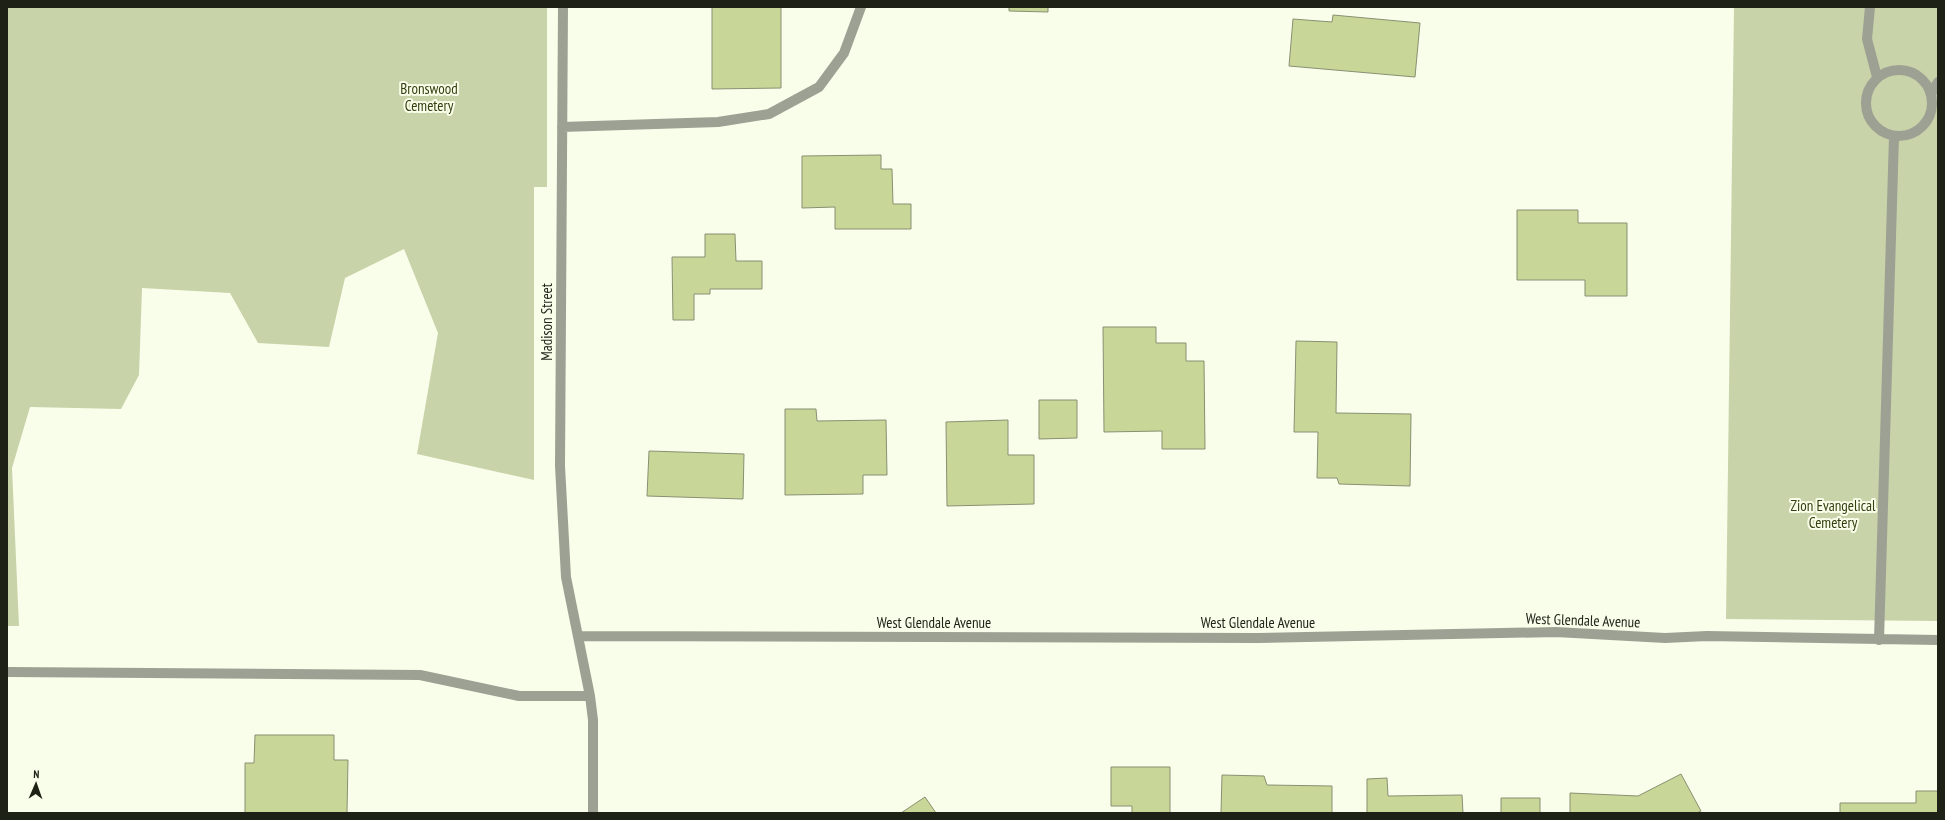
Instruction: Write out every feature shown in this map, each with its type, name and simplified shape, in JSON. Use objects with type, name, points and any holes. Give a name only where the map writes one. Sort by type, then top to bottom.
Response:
[{"type":"street","name":"Madison Street","points":[[563,7],[560,451],[562,519],[566,577],[590,696],[593,720],[593,813]]},
{"type":"street","points":[[562,127],[718,122],[769,114],[819,87],[844,53],[861,7]]},
{"type":"street","points":[[1870,7],[1866,39],[1878,76]]},
{"type":"street","points":[[1903,69],[1914,73],[1925,82],[1931,94],[1931,111],[1927,120],[1918,130],[1907,135],[1894,136],[1884,133],[1874,126],[1867,114],[1865,100],[1869,86],[1878,76],[1889,71],[1903,69]]},
{"type":"street","points":[[1931,94],[1938,82]]},
{"type":"street","points":[[1879,640],[1894,136]]},
{"type":"street","name":"West Glendale Avenue","points":[[578,636],[1257,638],[1556,632],[1665,638],[1707,636],[1938,640]]},
{"type":"street","points":[[7,672],[420,675],[519,696],[590,696]]},
{"type":"green space","name":"Bronswood Cemetery","points":[[7,7],[547,7],[547,187],[534,187],[534,480],[417,454],[438,333],[404,249],[345,278],[329,347],[258,343],[230,293],[142,288],[139,375],[121,409],[30,407],[12,468],[19,626],[7,626]]},
{"type":"green space","name":"Zion Evangelical Cemetery","points":[[1734,7],[1938,7],[1938,621],[1726,619]]},
{"type":"building","points":[[712,7],[781,7],[781,88],[712,89]]},
{"type":"building","points":[[1009,7],[1048,7],[1048,12],[1009,11]]},
{"type":"building","points":[[1333,15],[1420,23],[1415,77],[1289,66],[1293,19],[1332,22]]},
{"type":"building","points":[[881,155],[881,169],[892,169],[893,204],[911,204],[911,229],[835,229],[835,207],[802,208],[802,156]]},
{"type":"building","points":[[1517,210],[1578,210],[1578,223],[1627,223],[1627,296],[1585,296],[1585,280],[1517,280]]},
{"type":"building","points":[[705,234],[735,234],[736,261],[762,261],[762,289],[710,289],[710,294],[694,294],[694,320],[673,320],[672,257],[705,257]]},
{"type":"building","points":[[1103,327],[1156,327],[1156,343],[1186,343],[1186,361],[1204,361],[1205,449],[1162,449],[1162,431],[1104,432]]},
{"type":"building","points":[[1296,341],[1337,342],[1336,413],[1411,414],[1410,486],[1339,484],[1337,478],[1317,478],[1318,432],[1294,432]]},
{"type":"building","points":[[1039,400],[1077,400],[1077,438],[1039,439]]},
{"type":"building","points":[[785,409],[816,409],[817,421],[886,420],[887,475],[863,475],[863,494],[785,495]]},
{"type":"building","points":[[1008,420],[1008,455],[1034,455],[1034,504],[947,506],[946,422]]},
{"type":"building","points":[[649,451],[744,454],[743,499],[647,496]]},
{"type":"building","points":[[255,735],[334,735],[334,760],[348,760],[347,813],[245,813],[245,763],[254,763]]},
{"type":"building","points":[[1111,767],[1170,767],[1170,813],[1132,813],[1132,806],[1111,806]]},
{"type":"building","points":[[1681,774],[1701,811],[1697,813],[1570,813],[1570,793],[1638,796]]},
{"type":"building","points":[[1222,775],[1264,776],[1267,785],[1332,786],[1332,813],[1221,813]]},
{"type":"building","points":[[1387,778],[1388,796],[1462,795],[1463,813],[1367,813],[1367,779]]},
{"type":"building","points":[[1916,791],[1938,791],[1938,813],[1840,813],[1840,803],[1916,803]]},
{"type":"building","points":[[925,797],[936,813],[901,813]]},
{"type":"building","points":[[1501,798],[1540,798],[1540,813],[1501,813]]}]
